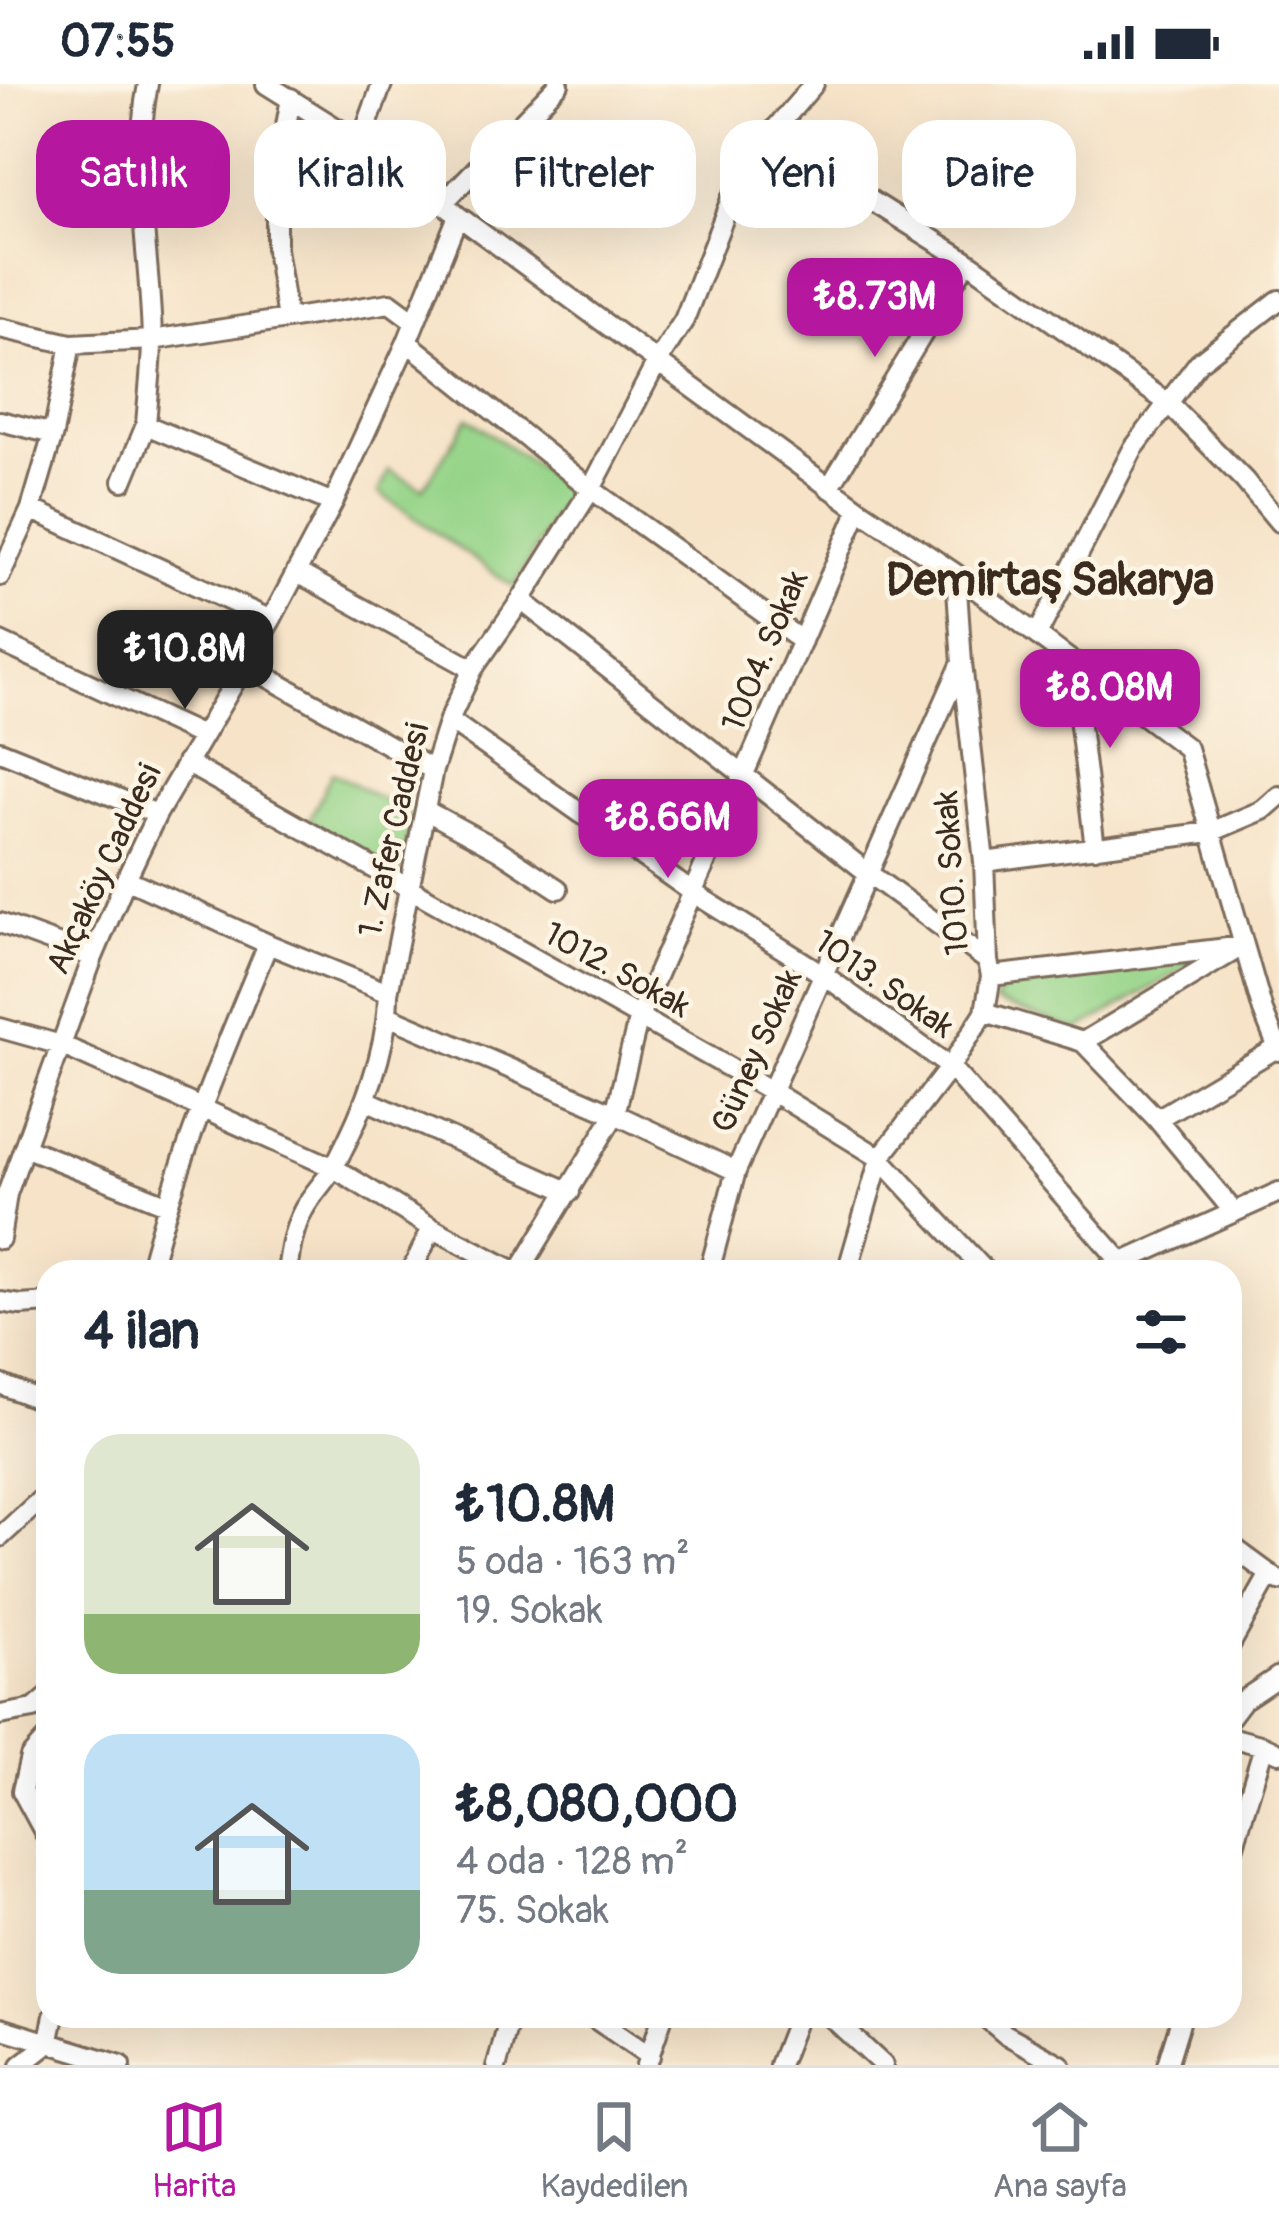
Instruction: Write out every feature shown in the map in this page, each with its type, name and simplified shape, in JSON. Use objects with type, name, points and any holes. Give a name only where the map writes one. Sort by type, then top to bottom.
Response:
[{"type":"street","points":[[122,481],[146,424],[152,340],[141,212],[141,120],[148,84]]},
{"type":"street","points":[[266,84],[326,120]]},
{"type":"street","points":[[369,120],[382,84]]},
{"type":"street","points":[[450,209],[559,84]]},
{"type":"street","name":"1. Zafer Caddesi","points":[[783,120],[814,84]]},
{"type":"street","points":[[287,319],[276,249],[276,182],[291,98]]},
{"type":"street","points":[[878,204],[967,260],[1168,403],[1279,523]]},
{"type":"street","points":[[446,206],[829,488],[956,574],[1187,748],[1262,1011],[1278,1050],[1157,1119]]},
{"type":"street","name":"Akçaköy Caddesi","points":[[0,1239],[4,1193],[126,879],[157,814],[272,620],[333,503],[407,342],[450,209]]},
{"type":"street","name":"1. Zafer Caddesi","points":[[289,1260],[291,1239],[305,1207],[334,1168],[366,1100],[388,1016],[388,993],[433,770],[449,720],[473,669],[591,489],[657,362],[685,320],[720,228]]},
{"type":"street","points":[[829,488],[967,260]]},
{"type":"street","points":[[1037,635],[1133,448],[1199,362],[1279,300]]},
{"type":"street","points":[[0,328],[71,344],[152,340],[390,303],[413,320]]},
{"type":"street","points":[[407,342],[591,489],[802,641]]},
{"type":"street","points":[[0,576],[31,509],[53,434],[71,344]]},
{"type":"street","points":[[0,421],[53,434]]},
{"type":"street","points":[[146,424],[333,503]]},
{"type":"street","points":[[31,509],[272,620]]},
{"type":"street","name":"1004. Sokak","points":[[526,1260],[615,1114],[639,1016],[859,509]]},
{"type":"street","points":[[296,572],[473,669]]},
{"type":"street","name":"1010. Sokak","points":[[850,1260],[880,1158],[950,1067],[985,1012],[990,969],[984,862],[956,574]]},
{"type":"street","points":[[521,600],[990,969],[1244,946]]},
{"type":"street","points":[[0,642],[202,736]]},
{"type":"street","points":[[1072,661],[1095,848]]},
{"type":"street","name":"Güney Sokak","points":[[712,1260],[736,1171],[962,663]]},
{"type":"street","points":[[246,665],[433,770]]},
{"type":"street","name":"1013. Sokak","points":[[449,720],[692,892],[824,975],[950,1067],[1119,1260]]},
{"type":"street","points":[[0,751],[157,814]]},
{"type":"street","name":"1012. Sokak","points":[[186,763],[771,1091],[880,1158],[975,1260]]},
{"type":"street","points":[[984,862],[1211,832],[1263,810],[1279,796]]},
{"type":"street","points":[[425,810],[558,889]]},
{"type":"street","points":[[126,879],[388,993]]},
{"type":"street","points":[[0,923],[93,957]]},
{"type":"street","points":[[152,1260],[200,1107],[268,944]]},
{"type":"street","points":[[1083,1042],[1244,946]]},
{"type":"street","points":[[985,1012],[1083,1042],[1157,1119],[1234,1212]]},
{"type":"street","points":[[388,1016],[736,1171]]},
{"type":"street","points":[[0,1028],[62,1045],[334,1168],[495,1260]]},
{"type":"street","points":[[366,1100],[570,1192]]},
{"type":"street","points":[[24,1147],[166,1204]]},
{"type":"street","points":[[1132,1260],[1279,1192]]},
{"type":"street","points":[[417,1260],[432,1228]]},
{"type":"street","points":[[0,1302],[36,1304]]},
{"type":"street","points":[[0,1384],[36,1398]]},
{"type":"street","points":[[0,1537],[36,1507]]},
{"type":"street","points":[[1242,1554],[1274,1578],[1242,1627]]},
{"type":"street","points":[[1242,1701],[1279,1676]]},
{"type":"street","points":[[0,1714],[36,1709]]},
{"type":"street","points":[[1242,1741],[1271,1749],[1242,1826]]},
{"type":"street","points":[[36,1750],[22,1791],[36,1817]]},
{"type":"street","points":[[0,1795],[22,1791]]},
{"type":"street","points":[[0,2028],[121,2065]]},
{"type":"street","points":[[21,2065],[48,2044],[51,2028]]},
{"type":"street","points":[[497,2065],[507,2028]]},
{"type":"street","points":[[607,2028],[648,2060],[659,2028]]},
{"type":"street","points":[[779,2065],[793,2028]]},
{"type":"street","points":[[843,2028],[883,2065]]},
{"type":"street","points":[[997,2028],[1061,2065]]},
{"type":"street","points":[[1167,2065],[1178,2028]]},
{"type":"green space","points":[[468,418],[569,489],[514,587],[379,493],[389,470],[423,489]]},
{"type":"green space","points":[[332,772],[412,816],[400,873],[309,821]]},
{"type":"green space","points":[[1201,959],[1078,1030],[995,1002],[1005,981]]},
{"type":"district","name":"Demirtaş Sakarya","points":[[1050,581]]}]
